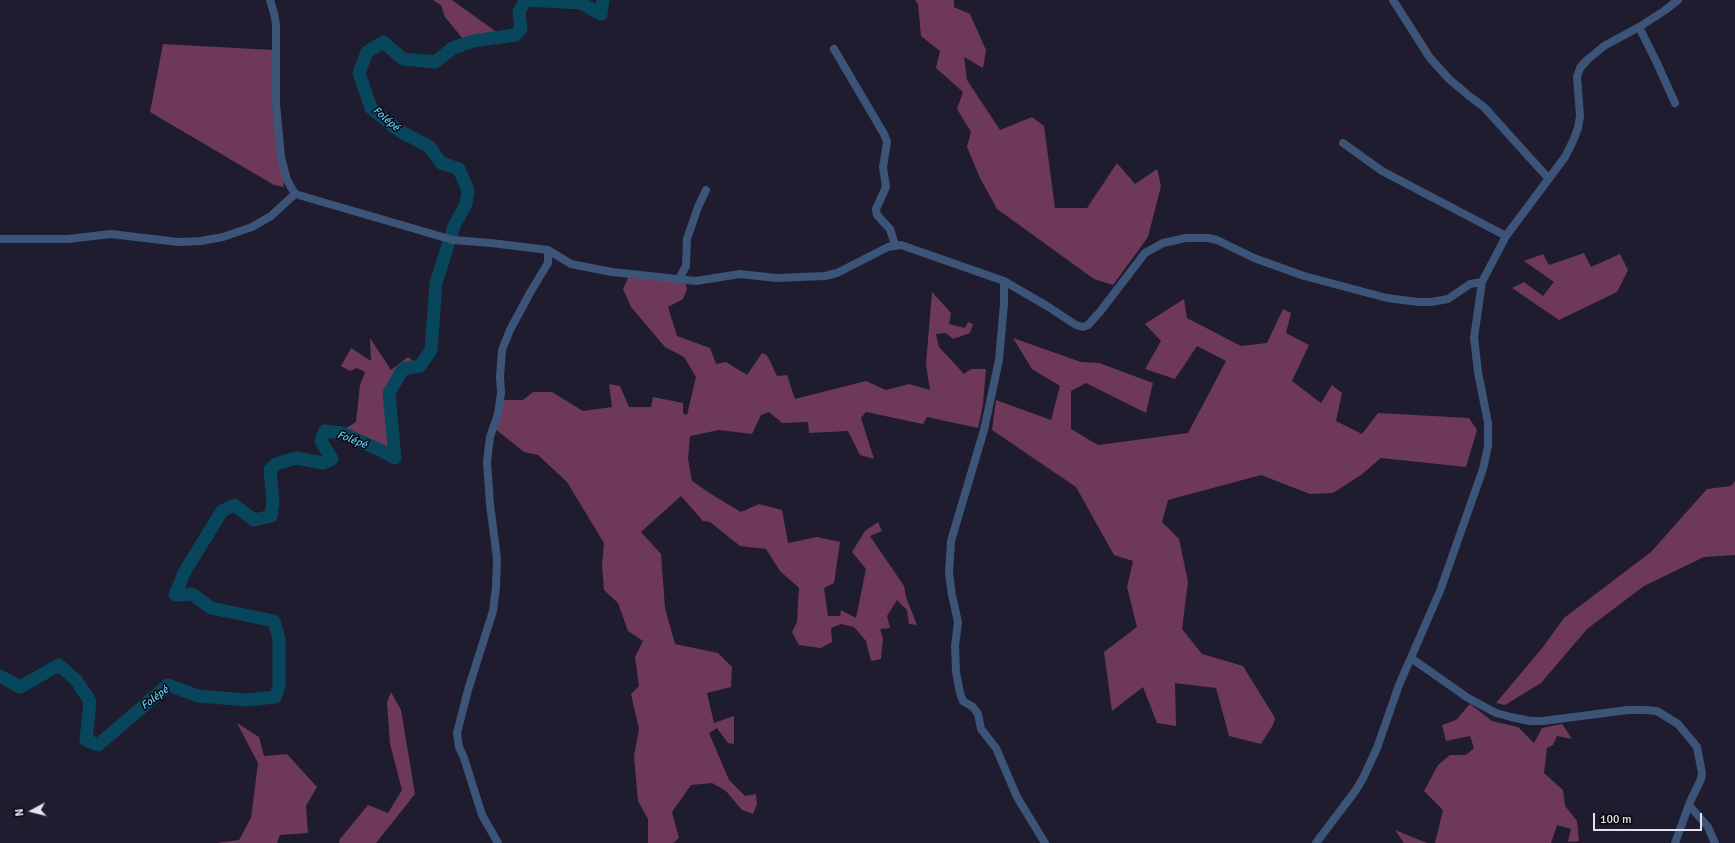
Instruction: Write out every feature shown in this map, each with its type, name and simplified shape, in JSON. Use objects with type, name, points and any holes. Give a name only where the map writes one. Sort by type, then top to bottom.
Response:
[{"type":"street","points":[[270,0],[276,24],[276,104],[281,156],[288,180],[295,194],[449,239],[548,250],[571,264],[612,272],[696,281],[747,274],[776,278],[825,276],[837,273],[888,247],[895,245],[913,248],[1004,282],[1047,306],[1076,325],[1083,326],[1088,325],[1099,313],[1145,252],[1163,243],[1186,238],[1208,238],[1217,240],[1254,258],[1304,276],[1387,298],[1431,302],[1448,299],[1470,284],[1482,282]]},
{"type":"street","points":[[1393,0],[1430,58],[1448,79],[1484,107],[1549,179]]},
{"type":"street","points":[[1316,843],[1352,796],[1363,778],[1377,748],[1390,708],[1440,591],[1476,491],[1487,452],[1488,423],[1474,338],[1482,282],[1506,236],[1565,156],[1578,128],[1580,100],[1577,87],[1578,72],[1586,60],[1604,46],[1639,27],[1678,0]]},
{"type":"street","points":[[1639,27],[1675,104]]},
{"type":"street","points":[[834,48],[887,142],[883,167],[886,187],[876,209],[877,215],[890,229],[895,245]]},
{"type":"street","points":[[1343,143],[1382,171],[1506,236]]},
{"type":"street","points":[[679,280],[686,266],[687,239],[698,207],[706,190]]},
{"type":"street","points":[[0,239],[68,239],[111,234],[178,242],[201,241],[223,237],[252,227],[271,216],[295,194]]},
{"type":"street","points":[[498,843],[482,815],[464,758],[459,747],[457,733],[468,690],[493,611],[496,587],[497,559],[490,504],[487,462],[490,436],[498,414],[502,393],[500,377],[502,350],[510,330],[548,263],[548,250]]},
{"type":"street","points":[[1004,282],[1004,304],[999,360],[986,422],[951,541],[949,573],[958,622],[955,646],[956,672],[963,701],[973,707],[978,714],[981,729],[996,748],[1017,797],[1045,843]]},
{"type":"street","points":[[1411,658],[1468,698],[1496,713],[1511,717],[1530,721],[1543,721],[1593,714],[1645,710],[1657,712],[1671,719],[1678,724],[1692,739],[1697,747],[1700,756],[1701,778],[1675,843]]},
{"type":"street","points":[[1689,805],[1708,827],[1715,843]]},
{"type":"shaded area","points":[[433,0],[452,0],[498,33],[480,34],[463,39],[445,17],[441,5]]},
{"type":"shaded area","points":[[915,0],[954,0],[954,7],[970,14],[986,50],[983,68],[964,57],[967,80],[1000,130],[1032,117],[1044,126],[1055,208],[1087,208],[1117,163],[1135,184],[1157,169],[1161,186],[1148,237],[1113,285],[1094,279],[997,209],[980,178],[967,147],[971,132],[957,109],[963,92],[936,68],[940,51],[921,36],[918,4]]},
{"type":"shaded area","points":[[163,44],[273,50],[272,104],[284,187],[274,185],[150,112]]},
{"type":"shaded area","points":[[1584,253],[1591,267],[1620,254],[1628,270],[1617,292],[1559,320],[1512,288],[1524,282],[1543,296],[1554,282],[1524,261],[1543,254],[1549,265]]},
{"type":"shaded area","points":[[683,275],[687,289],[683,299],[668,307],[677,336],[710,348],[716,364],[726,362],[747,375],[762,353],[767,355],[777,376],[787,375],[795,399],[866,381],[886,390],[909,384],[930,390],[926,364],[932,292],[951,313],[949,324],[965,328],[968,322],[973,324],[970,333],[953,339],[946,333],[936,334],[939,347],[964,374],[971,369],[986,369],[983,404],[978,428],[927,417],[923,424],[866,412],[861,418],[874,459],[860,455],[848,431],[809,433],[808,422],[782,423],[769,412],[761,415],[752,434],[719,430],[690,436],[688,459],[692,481],[741,512],[759,504],[782,510],[788,543],[817,537],[840,542],[834,583],[824,588],[828,616],[840,616],[841,610],[856,618],[866,569],[852,552],[865,531],[878,522],[882,531],[870,536],[904,586],[906,597],[917,625],[909,624],[907,610],[897,600],[887,616],[890,628],[880,629],[883,638],[881,659],[871,661],[866,641],[854,627],[841,624],[831,628],[832,642],[821,648],[799,645],[792,632],[797,622],[799,588],[780,571],[766,549],[740,546],[710,522],[703,521],[681,496],[641,532],[661,554],[665,608],[675,644],[718,653],[732,667],[731,687],[707,693],[714,723],[734,716],[734,744],[728,743],[717,728],[709,733],[729,780],[745,796],[756,794],[757,804],[753,814],[742,810],[726,791],[712,783],[691,785],[672,812],[679,838],[673,843],[648,843],[648,819],[638,801],[634,756],[639,729],[631,694],[639,686],[635,657],[643,641],[628,631],[618,603],[604,590],[602,565],[604,543],[567,482],[538,455],[524,452],[494,428],[501,400],[523,400],[533,392],[552,392],[583,411],[612,407],[609,384],[620,386],[629,407],[651,407],[653,397],[683,403],[683,413],[687,415],[696,377],[684,357],[665,347],[631,307],[623,289],[629,276]]},
{"type":"shaded area","points":[[1184,299],[1187,318],[1241,346],[1267,343],[1283,309],[1291,313],[1286,333],[1309,345],[1292,381],[1321,403],[1332,385],[1342,393],[1336,421],[1362,434],[1378,413],[1469,418],[1477,430],[1466,467],[1381,458],[1361,475],[1333,493],[1310,494],[1261,475],[1168,500],[1162,522],[1179,539],[1188,582],[1182,629],[1202,654],[1243,666],[1275,718],[1273,725],[1261,744],[1229,736],[1216,688],[1175,683],[1176,726],[1157,723],[1143,687],[1112,711],[1104,652],[1137,627],[1127,587],[1133,561],[1114,555],[1076,487],[992,430],[996,400],[1051,420],[1060,386],[1032,369],[1013,338],[1081,362],[1099,363],[1153,383],[1146,413],[1086,383],[1071,391],[1071,429],[1098,445],[1188,433],[1226,361],[1197,346],[1175,379],[1145,369],[1161,341],[1145,324]]},
{"type":"shaded area","points":[[370,338],[391,370],[408,357],[415,363],[396,375],[385,391],[389,433],[396,447],[392,452],[383,452],[367,442],[346,437],[346,428],[356,422],[360,385],[365,372],[357,368],[350,371],[341,366],[351,348],[371,361]]},
{"type":"shaded area","points":[[1735,481],[1735,555],[1704,557],[1644,586],[1587,629],[1541,683],[1505,705],[1496,703],[1543,647],[1564,618],[1651,552],[1707,489],[1731,486]]},
{"type":"shaded area","points":[[391,692],[401,710],[415,794],[376,843],[339,843],[340,839],[368,805],[388,813],[402,790],[390,744],[387,702]]},
{"type":"shaded area","points":[[1470,704],[1492,721],[1518,727],[1534,743],[1542,728],[1562,724],[1572,739],[1557,736],[1553,745],[1547,748],[1544,773],[1563,790],[1565,806],[1577,821],[1579,841],[1568,842],[1571,829],[1557,825],[1551,843],[1435,843],[1443,810],[1424,791],[1438,765],[1450,755],[1466,755],[1474,748],[1470,736],[1446,741],[1442,725],[1456,720]]},
{"type":"shaded area","points":[[237,723],[259,737],[264,756],[287,754],[317,787],[306,806],[308,833],[280,835],[277,843],[217,843],[239,840],[251,818],[258,763]]},
{"type":"shaded area","points":[[1395,830],[1427,843],[1404,843]]},
{"type":"waterway","name":"Folépé","points":[[0,676],[20,687],[59,665],[76,680],[90,701],[86,740],[98,745],[168,685],[198,696],[247,700],[275,697],[279,686],[279,638],[274,621],[211,608],[192,594],[175,595],[185,571],[222,511],[234,505],[254,520],[271,516],[273,501],[270,470],[276,464],[296,458],[323,463],[332,459],[321,441],[325,431],[342,433],[395,458],[389,393],[403,369],[420,366],[431,350],[436,283],[454,226],[466,204],[468,191],[459,169],[441,163],[430,147],[398,130],[371,108],[359,73],[367,52],[383,42],[403,59],[435,62],[453,48],[473,41],[515,35],[521,29],[519,12],[525,0],[581,3],[601,14],[603,0]]}]
